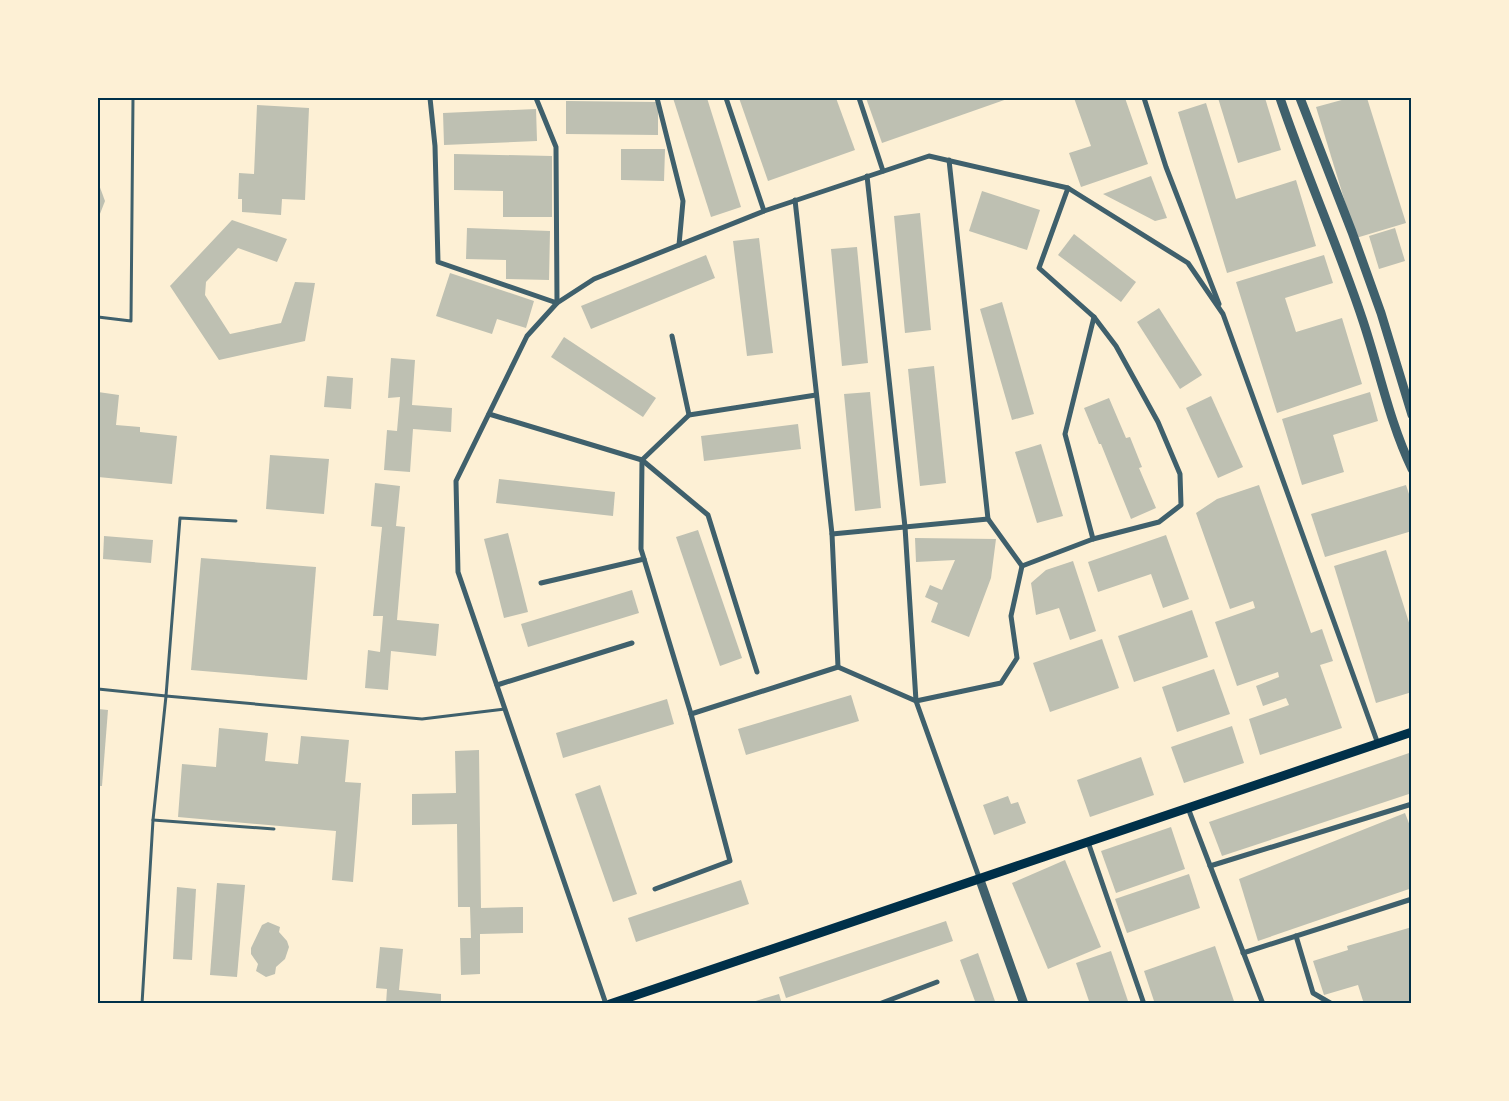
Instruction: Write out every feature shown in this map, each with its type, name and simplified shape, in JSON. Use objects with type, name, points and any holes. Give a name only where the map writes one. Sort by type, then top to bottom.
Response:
[{"type":"main road","points":[[608,1004],[980,880],[1412,732]]},
{"type":"street","points":[[430,98],[435,146],[438,262],[557,304]]},
{"type":"street","points":[[536,98],[556,147],[557,304]]},
{"type":"street","points":[[657,98],[683,201],[679,245]]},
{"type":"street","points":[[726,98],[764,211]]},
{"type":"street","points":[[859,98],[884,171]]},
{"type":"street","points":[[1144,98],[1166,167],[1223,314],[1378,744]]},
{"type":"street","points":[[1280,98],[1295,142],[1334,238],[1362,319],[1400,445],[1412,469]]},
{"type":"street","points":[[1300,98],[1352,232],[1412,415]]},
{"type":"street","points":[[608,1004],[458,572],[456,480],[527,336],[557,304],[594,279],[764,211],[929,156],[1068,188],[1188,263],[1223,314]]},
{"type":"street","points":[[691,714],[838,668],[916,700],[1001,683],[1016,658],[1011,616],[1022,566],[988,519],[949,160]]},
{"type":"street","points":[[867,176],[905,527],[916,700],[1024,1004]]},
{"type":"street","points":[[1022,566],[1094,539],[1159,522],[1180,505],[1180,474],[1158,422],[1116,346],[1094,317],[1039,268],[1068,188]]},
{"type":"street","points":[[796,200],[832,534],[838,668]]},
{"type":"street","points":[[1094,317],[1065,434],[1094,539]]},
{"type":"street","points":[[672,336],[689,415]]},
{"type":"street","points":[[655,889],[730,861],[691,714],[641,549],[642,460],[689,415],[816,395]]},
{"type":"street","points":[[489,414],[642,460],[708,515],[757,672]]},
{"type":"street","points":[[832,534],[988,519]]},
{"type":"street","points":[[541,583],[644,559]]},
{"type":"street","points":[[497,685],[632,643]]},
{"type":"street","points":[[1210,866],[1412,804]]},
{"type":"street","points":[[1188,808],[1264,1004]]},
{"type":"street","points":[[1088,842],[1144,1004]]},
{"type":"street","points":[[1243,953],[1412,900]]},
{"type":"street","points":[[1296,936],[1312,993],[1332,1004]]},
{"type":"street","points":[[879,1004],[937,982]]},
{"type":"lane","points":[[98,317],[131,320],[133,98]]},
{"type":"lane","points":[[142,1004],[154,820],[180,518],[236,521]]},
{"type":"lane","points":[[98,689],[422,719],[505,709]]},
{"type":"lane","points":[[154,820],[274,829]]},
{"type":"building","points":[[673,98],[707,98],[741,207],[711,217]]},
{"type":"building","points":[[739,98],[836,98],[855,150],[768,181]]},
{"type":"building","points":[[866,98],[1010,98],[882,143]]},
{"type":"building","points":[[1074,98],[1125,98],[1148,164],[1081,187],[1069,153],[1091,146]]},
{"type":"building","points":[[1218,98],[1265,98],[1281,150],[1238,163]]},
{"type":"building","points":[[1349,98],[1367,98],[1406,223],[1356,238],[1316,107]]},
{"type":"building","points":[[566,101],[658,102],[658,135],[566,134]]},
{"type":"building","points":[[1206,103],[1236,199],[1296,180],[1316,246],[1227,273],[1178,112]]},
{"type":"building","points":[[257,105],[309,108],[305,200],[282,199],[281,215],[242,212],[242,199],[238,199],[239,173],[254,174]]},
{"type":"building","points":[[536,109],[537,141],[444,145],[443,113]]},
{"type":"building","points":[[621,149],[665,149],[664,181],[621,180]]},
{"type":"building","points":[[454,154],[552,156],[552,217],[503,217],[503,191],[454,190]]},
{"type":"building","points":[[1151,176],[1167,218],[1155,221],[1103,194]]},
{"type":"building","points":[[98,182],[105,201],[98,219]]},
{"type":"building","points":[[982,191],[1040,210],[1027,250],[969,231]]},
{"type":"building","points":[[920,213],[931,330],[905,333],[894,216]]},
{"type":"building","points":[[232,220],[287,239],[277,262],[238,248],[206,282],[205,295],[230,334],[281,323],[295,282],[315,283],[305,341],[219,360],[170,286]]},
{"type":"building","points":[[467,228],[550,231],[549,280],[506,279],[506,260],[466,259]]},
{"type":"building","points":[[1395,228],[1405,261],[1379,269],[1369,236]]},
{"type":"building","points":[[1074,234],[1136,282],[1121,302],[1058,255]]},
{"type":"building","points":[[759,238],[773,353],[747,356],[733,241]]},
{"type":"building","points":[[857,247],[868,363],[842,366],[831,249]]},
{"type":"building","points":[[706,255],[715,278],[591,329],[581,306]]},
{"type":"building","points":[[1324,255],[1333,283],[1285,298],[1296,332],[1342,318],[1362,384],[1277,413],[1236,282]]},
{"type":"building","points":[[450,273],[534,301],[526,328],[497,319],[492,334],[436,316]]},
{"type":"building","points":[[1002,302],[1034,414],[1012,420],[980,309]]},
{"type":"building","points":[[1159,308],[1202,375],[1180,389],[1137,322]]},
{"type":"building","points":[[564,337],[656,398],[643,417],[551,357]]},
{"type":"building","points":[[391,358],[415,360],[412,405],[452,408],[451,432],[413,429],[410,472],[384,470],[387,430],[397,431],[400,397],[388,398]]},
{"type":"building","points":[[934,366],[946,483],[920,486],[908,369]]},
{"type":"building","points":[[327,376],[353,378],[351,409],[324,407]]},
{"type":"building","points":[[98,392],[119,395],[116,425],[140,427],[140,432],[177,436],[172,484],[98,477]]},
{"type":"building","points":[[870,392],[881,508],[855,511],[844,394]]},
{"type":"building","points":[[1370,392],[1378,421],[1333,435],[1344,472],[1302,485],[1282,419]]},
{"type":"building","points":[[1211,396],[1243,467],[1218,478],[1186,408]]},
{"type":"building","points":[[1109,398],[1126,438],[1130,437],[1142,467],[1139,468],[1156,508],[1131,519],[1101,444],[1099,444],[1084,408]]},
{"type":"building","points":[[798,424],[801,449],[704,461],[701,436]]},
{"type":"building","points":[[1041,444],[1063,516],[1037,523],[1015,452]]},
{"type":"building","points":[[270,455],[329,459],[324,514],[266,509]]},
{"type":"building","points":[[499,479],[615,492],[613,516],[496,503]]},
{"type":"building","points":[[375,483],[400,486],[396,526],[405,527],[397,620],[439,624],[436,656],[391,651],[388,690],[365,688],[368,650],[380,652],[383,616],[373,616],[382,527],[371,526]]},
{"type":"building","points":[[1259,485],[1311,633],[1322,629],[1333,661],[1320,665],[1342,728],[1260,755],[1249,719],[1289,705],[1286,698],[1263,706],[1256,686],[1279,677],[1278,672],[1237,686],[1215,622],[1255,608],[1253,601],[1230,609],[1196,513],[1217,499]]},
{"type":"building","points":[[1406,485],[1412,503],[1412,531],[1325,557],[1311,514]]},
{"type":"building","points":[[698,530],[742,658],[720,666],[676,537]]},
{"type":"building","points":[[508,533],[528,612],[504,618],[484,539]]},
{"type":"building","points":[[1166,535],[1189,599],[1163,608],[1151,574],[1098,592],[1088,562]]},
{"type":"building","points":[[104,536],[153,540],[151,563],[103,559]]},
{"type":"building","points":[[915,538],[996,539],[991,578],[969,637],[931,622],[938,603],[925,597],[930,585],[942,590],[955,560],[916,562]]},
{"type":"building","points":[[1386,550],[1412,632],[1412,692],[1376,703],[1334,566]]},
{"type":"building","points":[[201,558],[316,567],[307,680],[191,670]]},
{"type":"building","points":[[1073,561],[1096,631],[1070,640],[1059,608],[1036,615],[1031,583],[1046,570]]},
{"type":"building","points":[[632,590],[639,613],[528,647],[521,624]]},
{"type":"building","points":[[1192,610],[1208,657],[1134,682],[1118,636]]},
{"type":"building","points":[[1102,639],[1119,688],[1050,712],[1033,663]]},
{"type":"building","points":[[1214,669],[1230,714],[1177,732],[1162,687]]},
{"type":"building","points":[[851,695],[859,721],[746,755],[738,729]]},
{"type":"building","points":[[667,699],[674,724],[563,758],[556,733]]},
{"type":"building","points":[[98,709],[108,710],[102,786],[98,786]]},
{"type":"building","points":[[1232,726],[1244,763],[1184,783],[1171,747]]},
{"type":"building","points":[[219,728],[268,733],[265,761],[298,764],[301,736],[349,740],[345,782],[361,783],[353,882],[332,880],[336,831],[178,817],[182,764],[216,767]]},
{"type":"building","points":[[479,750],[481,908],[523,907],[523,933],[480,934],[480,974],[461,975],[460,938],[471,938],[470,907],[458,907],[457,824],[412,825],[412,794],[456,793],[455,751]]},
{"type":"building","points":[[1412,752],[1412,793],[1222,856],[1209,822]]},
{"type":"building","points":[[1141,757],[1154,795],[1090,817],[1077,780]]},
{"type":"building","points":[[600,785],[637,894],[613,902],[575,794]]},
{"type":"building","points":[[1008,796],[1011,804],[1018,802],[1026,823],[994,835],[983,805]]},
{"type":"building","points":[[1405,813],[1412,831],[1412,888],[1258,941],[1239,879]]},
{"type":"building","points":[[1171,827],[1185,869],[1116,893],[1101,851]]},
{"type":"building","points":[[1065,860],[1101,947],[1048,969],[1012,883]]},
{"type":"building","points":[[1189,874],[1200,908],[1127,933],[1115,899]]},
{"type":"building","points":[[741,880],[749,904],[636,942],[628,918]]},
{"type":"building","points":[[217,883],[245,885],[237,977],[210,975]]},
{"type":"building","points":[[177,887],[196,889],[192,960],[173,959]]},
{"type":"building","points":[[946,921],[953,941],[786,998],[779,977]]},
{"type":"building","points":[[268,922],[280,927],[279,932],[287,941],[289,947],[285,959],[276,967],[275,974],[266,977],[256,971],[258,964],[251,954],[251,948],[262,925]]},
{"type":"building","points":[[1412,927],[1412,1004],[1364,1004],[1358,985],[1324,995],[1313,961],[1348,950],[1347,946]]},
{"type":"building","points":[[1215,946],[1235,1004],[1155,1004],[1144,971]]},
{"type":"building","points":[[380,947],[403,949],[399,990],[441,994],[441,1004],[386,1004],[387,989],[376,988]]},
{"type":"building","points":[[1111,951],[1129,1004],[1090,1004],[1076,963]]},
{"type":"building","points":[[978,953],[996,1004],[976,1004],[960,960]]},
{"type":"building","points":[[779,994],[782,1004],[749,1004],[749,1003]]}]
